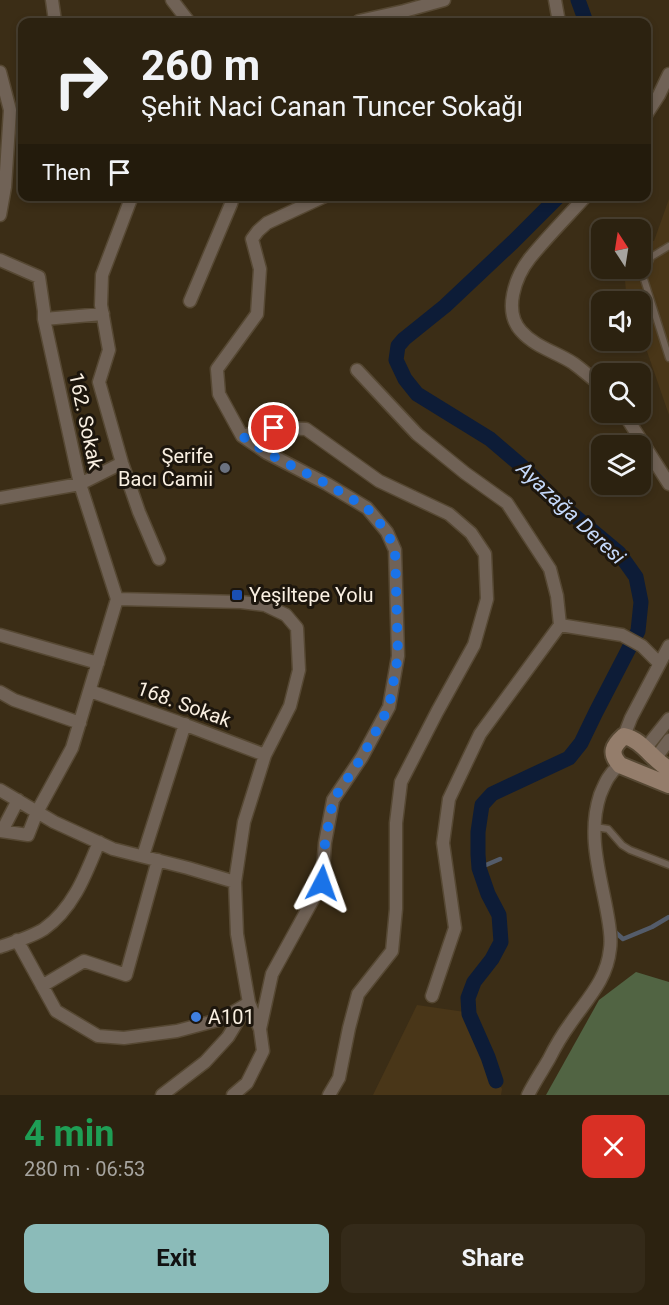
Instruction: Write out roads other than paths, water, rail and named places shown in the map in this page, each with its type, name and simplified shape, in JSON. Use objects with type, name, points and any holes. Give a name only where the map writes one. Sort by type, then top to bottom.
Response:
[{"type":"street","points":[[52,0],[55,18]]},
{"type":"street","points":[[172,0],[186,18]]},
{"type":"street","points":[[374,18],[444,0]]},
{"type":"street","points":[[555,0],[558,18]]},
{"type":"street","points":[[0,72],[10,110],[5,187],[0,215]]},
{"type":"street","points":[[651,107],[669,74]]},
{"type":"street","points":[[130,201],[102,275],[101,305],[109,350],[99,382],[122,463],[159,559]]},
{"type":"street","points":[[190,301],[232,201]]},
{"type":"street","points":[[260,1029],[272,974],[322,883],[325,843],[333,800],[362,757],[389,707],[398,656],[395,550],[387,532],[367,508],[267,453],[242,436],[219,394],[217,369],[256,314],[260,269],[252,239],[267,223],[315,201]]},
{"type":"street","points":[[582,201],[529,260],[516,284],[512,308],[521,331],[539,345],[573,363],[591,377]]},
{"type":"street","name":"162. Sokak","points":[[0,260],[39,278],[44,319],[80,484],[117,598]]},
{"type":"street","points":[[44,319],[103,314]]},
{"type":"street","points":[[357,370],[417,434],[507,503],[550,569],[557,596],[560,625],[480,734],[449,799],[443,843],[455,928],[432,996]]},
{"type":"street","points":[[630,423],[669,484]]},
{"type":"street","points":[[242,436],[274,428],[306,429],[379,481],[448,514],[471,533],[484,554],[487,599],[474,645],[400,782],[396,823],[396,909],[392,951],[358,994],[339,1078],[329,1095]]},
{"type":"street","points":[[0,498],[80,484],[122,463]]},
{"type":"street","points":[[18,800],[1,831],[28,835],[72,748],[117,598],[265,605],[286,615],[297,628],[299,670],[290,706],[265,755],[244,822],[235,882],[237,934],[249,1003],[260,1029],[263,1051],[247,1083],[233,1095]]},
{"type":"street","points":[[560,625],[622,635],[642,645],[659,663]]},
{"type":"street","points":[[0,635],[98,663]]},
{"type":"street","points":[[669,646],[613,752],[615,760],[620,765],[669,785]]},
{"type":"street","name":"168. Sokak","points":[[90,691],[265,755]]},
{"type":"street","points":[[0,692],[14,700],[80,723]]},
{"type":"street","points":[[640,773],[645,772],[653,763],[650,754],[669,719]]},
{"type":"street","points":[[143,856],[185,724]]},
{"type":"street","points":[[624,735],[638,741],[669,769]]},
{"type":"street","points":[[650,754],[669,740]]},
{"type":"street","points":[[528,1095],[568,1026],[602,979],[607,968],[611,947],[594,842],[596,810],[606,780],[620,765]]},
{"type":"street","points":[[0,790],[54,822],[113,849],[188,867],[235,882]]},
{"type":"street","points":[[0,947],[42,930],[60,916],[83,882],[99,842]]},
{"type":"street","points":[[42,986],[84,961],[126,975],[158,860]]},
{"type":"street","points":[[17,940],[56,1011],[98,1036],[124,1038],[177,1031],[222,1019],[249,1003]]},
{"type":"street","points":[[162,1095],[206,1062],[228,1037],[249,1003]]},
{"type":"lane","points":[[669,246],[651,257],[643,276],[669,358]]},
{"type":"lane","points":[[595,827],[608,830],[630,850],[669,865]]},
{"type":"waterway","name":"Ayazağa Deresi","points":[[578,0],[585,18]]},
{"type":"waterway","name":"Ayazağa Deresi","points":[[496,1081],[469,1014],[468,998],[474,982],[492,959],[501,942],[499,915],[488,894],[479,868],[478,832],[482,805],[492,794],[569,758],[581,743],[638,631],[641,602],[636,577],[619,553],[553,498],[525,469],[490,439],[417,394],[405,379],[396,360],[398,346],[404,339],[445,306],[554,201]]},
{"type":"waterway","points":[[479,868],[500,859]]},
{"type":"waterway","points":[[614,931],[623,939],[669,917]]},
{"type":"place","name":"Şerife Bacı Camii","points":[[225,468]]},
{"type":"place","name":"Yeşiltepe Yolu","points":[[237,595]]},
{"type":"place","name":"A101","points":[[196,1017]]}]
